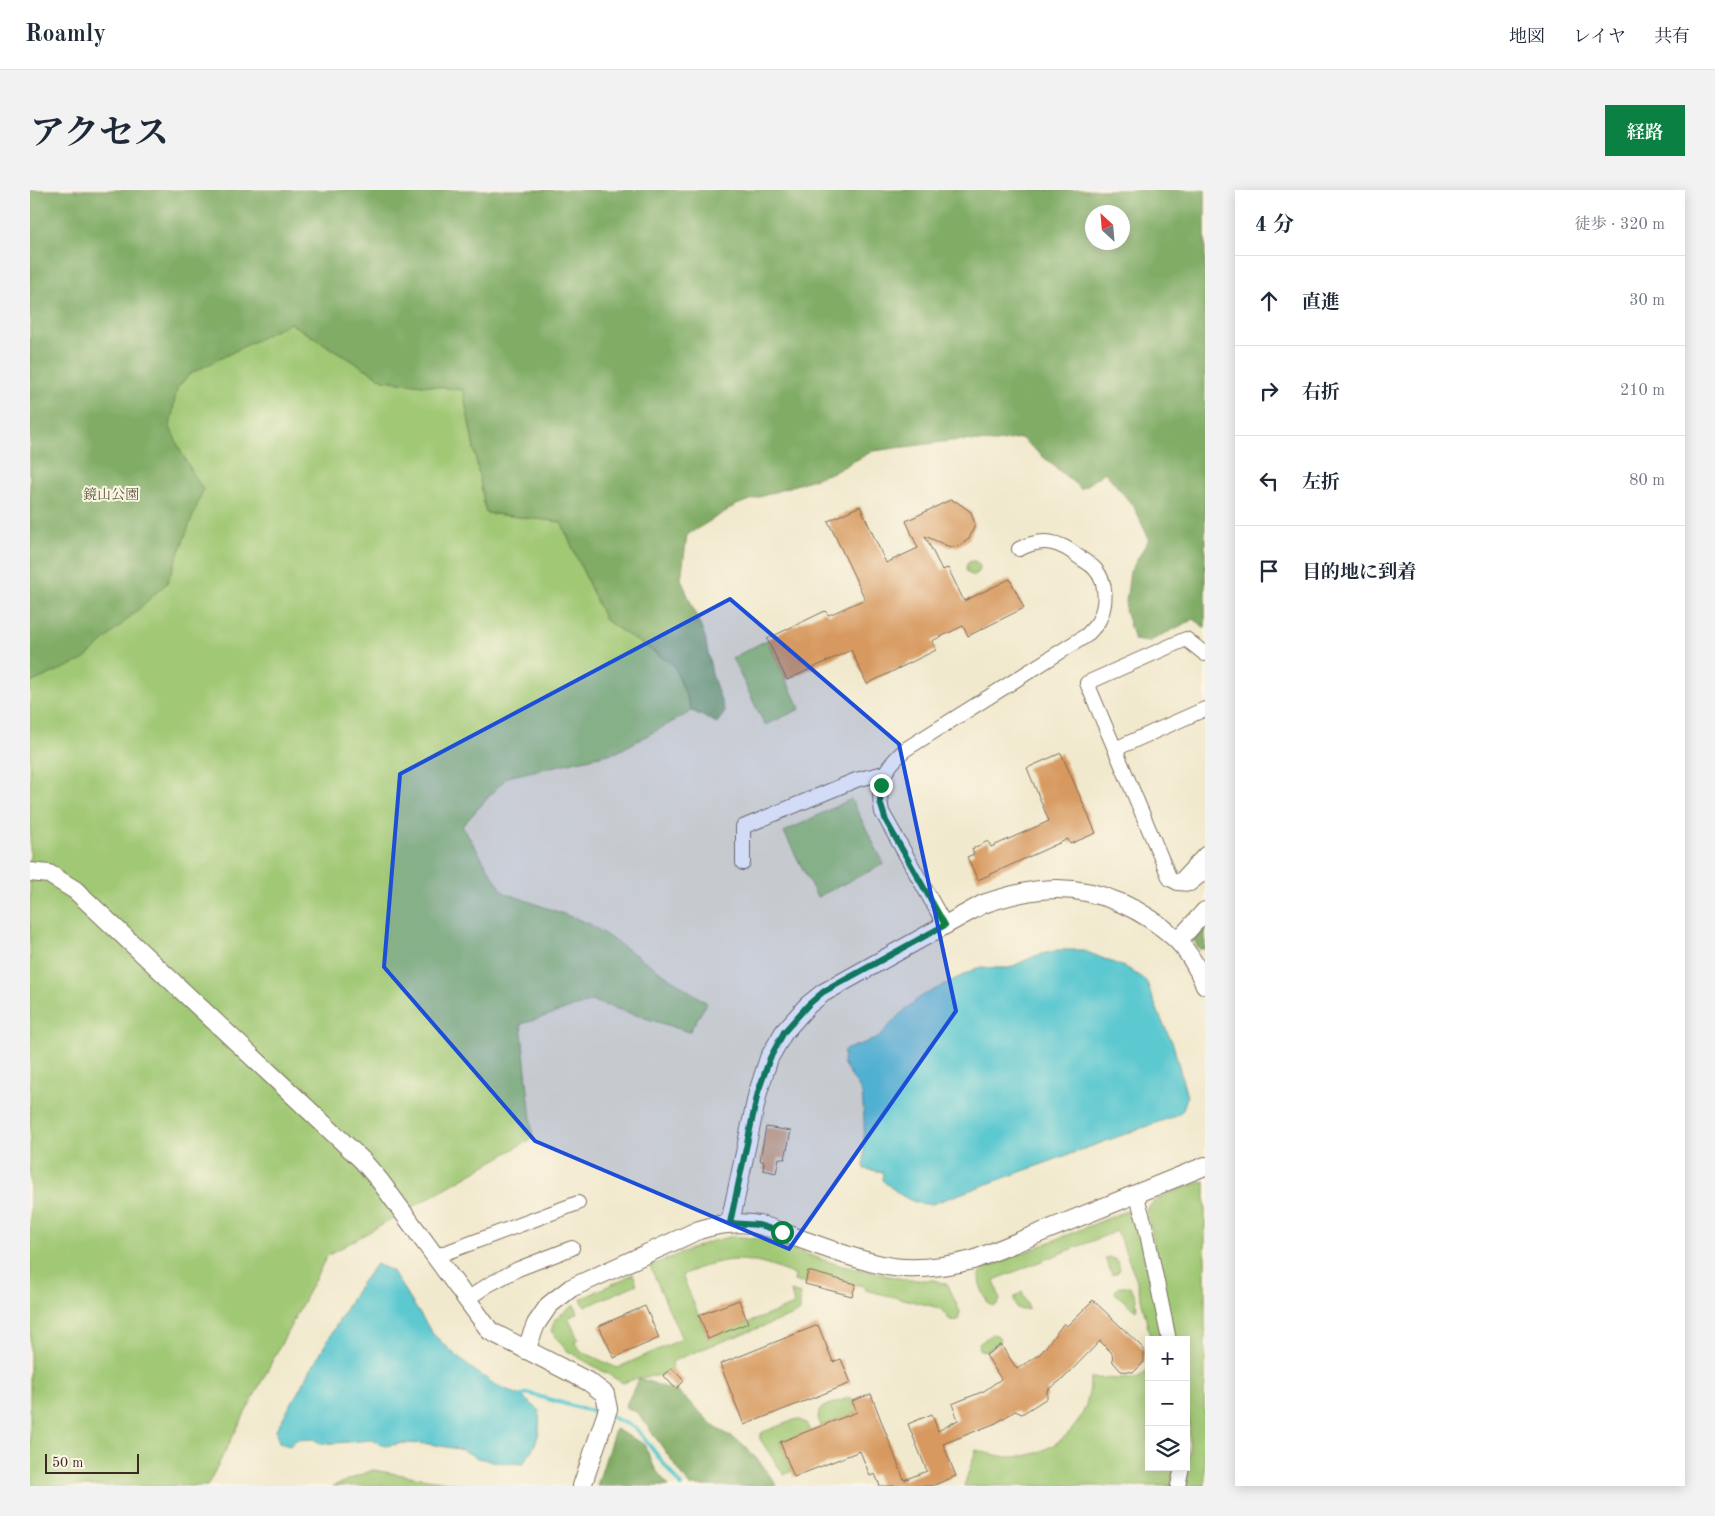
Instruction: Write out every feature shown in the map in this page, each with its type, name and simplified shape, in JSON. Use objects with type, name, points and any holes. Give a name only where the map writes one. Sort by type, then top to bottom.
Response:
[{"type":"street","points":[[945,925],[882,812],[880,792],[884,773],[906,749],[1087,635],[1099,622],[1104,604],[1105,588],[1095,569],[1076,554],[1055,542],[1042,541],[1019,549]]},
{"type":"street","points":[[1205,654],[1186,639],[1087,683],[1170,879],[1178,883],[1190,884],[1205,872]]},
{"type":"street","points":[[1115,749],[1205,709]]},
{"type":"street","points":[[743,863],[743,827],[856,780],[884,773]]},
{"type":"street","points":[[1178,883],[1205,854]]},
{"type":"street","points":[[30,872],[48,874],[75,890],[362,1160],[380,1181],[490,1332],[589,1382],[606,1408],[582,1486]]},
{"type":"street","points":[[730,1223],[758,1092],[770,1058],[784,1032],[808,1005],[823,992],[983,904],[1005,897],[1058,889],[1097,894],[1134,909],[1158,924],[1178,941],[1196,966],[1205,985]]},
{"type":"street","points":[[1178,941],[1205,911]]},
{"type":"street","points":[[526,1350],[536,1324],[549,1305],[571,1288],[699,1230],[730,1223],[759,1225],[884,1266],[923,1268],[946,1266],[973,1260],[1205,1166]]},
{"type":"street","points":[[1136,1194],[1145,1224],[1168,1336]]},
{"type":"street","points":[[434,1257],[578,1203]]},
{"type":"street","points":[[466,1300],[488,1285],[518,1269],[572,1248]]},
{"type":"street","points":[[1178,1486],[1181,1471]]},
{"type":"highlighted area","points":[[730,599],[899,744],[956,1011],[789,1249],[535,1141],[384,967],[400,774]]},
{"type":"green space","name":"鏡山公園","points":[[30,190],[290,323],[384,380],[463,390],[486,513],[561,522],[605,620],[674,665],[692,711],[617,752],[507,777],[462,826],[503,892],[588,923],[707,1003],[689,1032],[592,1001],[521,1024],[533,1138],[327,1256],[207,1486],[30,1486]]},
{"type":"green space","name":"鏡山公園","points":[[30,190],[1205,190],[1205,628],[1194,619],[1148,642],[1134,640],[1125,610],[1130,572],[1149,539],[1134,507],[1105,472],[1081,489],[1021,438],[995,442],[959,440],[873,451],[834,472],[736,505],[687,535],[681,579],[705,637],[712,674],[725,712],[717,723],[692,711],[674,665],[605,620],[561,522],[486,513],[463,390],[384,380],[290,323],[190,374],[177,388],[170,427],[181,452],[203,490],[167,583],[83,660],[30,683]]},
{"type":"green space","points":[[973,561],[978,563],[980,568],[978,573],[973,575],[968,573],[966,568],[968,563]]},
{"type":"green space","points":[[767,640],[800,709],[765,725],[732,658]]},
{"type":"green space","points":[[851,799],[884,864],[817,897],[784,832]]},
{"type":"green space","points":[[1205,921],[1205,949],[1199,949],[1192,937]]},
{"type":"green space","points":[[1205,1181],[1205,1486],[1184,1486],[1187,1471],[1190,1471],[1190,1336],[1174,1336],[1147,1211],[1155,1201]]},
{"type":"green space","points":[[1126,1211],[1137,1216],[1162,1336],[1150,1336],[1136,1278],[1117,1231],[994,1280],[1000,1300],[998,1304],[993,1306],[988,1303],[979,1281],[979,1277],[984,1269]]},
{"type":"green space","points":[[733,1236],[761,1239],[842,1266],[908,1280],[934,1280],[948,1285],[960,1312],[958,1320],[949,1319],[940,1308],[865,1290],[866,1287],[808,1272],[805,1284],[794,1281],[795,1275],[764,1264],[739,1260],[713,1263],[682,1275],[708,1338],[794,1305],[791,1291],[800,1294],[800,1311],[794,1315],[673,1361],[668,1371],[660,1375],[638,1378],[623,1383],[566,1350],[551,1331],[555,1319],[574,1305],[578,1313],[568,1318],[578,1339],[574,1341],[581,1351],[617,1368],[682,1339],[650,1266],[709,1242]]},
{"type":"green space","points":[[1110,1257],[1117,1261],[1120,1269],[1112,1275],[1105,1258]]},
{"type":"green space","points":[[633,1274],[637,1284],[585,1307],[581,1299]]},
{"type":"green space","points":[[1121,1286],[1129,1287],[1135,1295],[1137,1302],[1136,1311],[1116,1294],[1115,1291]]},
{"type":"green space","points":[[1022,1292],[1029,1309],[1022,1310],[1017,1308],[1014,1300]]},
{"type":"green space","points":[[992,1334],[997,1335],[1000,1343],[986,1351],[980,1350],[978,1348],[979,1344]]},
{"type":"green space","points":[[1145,1372],[1145,1471],[1174,1471],[1171,1486],[964,1486],[976,1450],[1009,1457],[1022,1456],[1036,1453],[1059,1441],[1078,1422],[1084,1410],[1089,1395],[1090,1378],[1137,1379]]},
{"type":"green space","points":[[639,1378],[680,1393],[715,1427],[743,1444],[764,1467],[777,1486],[690,1486],[638,1413],[625,1407]]},
{"type":"green space","points":[[851,1397],[854,1406],[865,1409],[821,1426],[818,1418],[819,1411],[823,1407]]},
{"type":"green space","points":[[797,1419],[806,1423],[810,1431],[780,1442],[792,1471],[784,1475],[760,1439],[760,1435],[763,1432]]},
{"type":"green space","points":[[615,1429],[644,1444],[655,1469],[669,1486],[597,1486]]},
{"type":"green space","points":[[373,1470],[470,1486],[333,1486]]},
{"type":"water","points":[[1058,950],[1082,950],[1129,969],[1146,981],[1173,1044],[1187,1097],[1183,1110],[1175,1116],[932,1204],[924,1204],[905,1197],[882,1180],[883,1172],[864,1169],[862,1093],[843,1063],[844,1050],[878,1038],[898,1016],[920,997],[977,968],[1009,968],[1035,956]]},
{"type":"water","points":[[376,1264],[391,1270],[433,1334],[451,1351],[494,1384],[521,1396],[539,1410],[539,1433],[532,1451],[523,1464],[477,1458],[463,1450],[430,1444],[405,1443],[385,1446],[372,1440],[322,1444],[313,1439],[296,1440],[290,1446],[279,1443],[276,1430],[359,1286]]},
{"type":"building","points":[[950,500],[957,502],[971,512],[975,525],[969,539],[959,546],[950,547],[925,536],[942,570],[948,568],[964,601],[1010,579],[1024,608],[968,636],[963,626],[932,641],[936,650],[867,684],[851,650],[787,680],[767,639],[825,611],[829,615],[865,599],[828,521],[860,506],[886,563],[918,548],[906,521]]},
{"type":"building","points":[[1061,753],[1096,833],[1070,844],[1068,839],[978,880],[967,857],[974,854],[972,849],[988,841],[991,847],[1049,821],[1027,768]]},
{"type":"building","points":[[766,1127],[791,1131],[785,1159],[779,1158],[776,1173],[763,1170],[764,1162],[760,1160]]},
{"type":"building","points":[[808,1271],[856,1284],[852,1296],[805,1284]]},
{"type":"building","points":[[739,1300],[748,1323],[708,1339],[699,1315]]},
{"type":"building","points":[[1093,1300],[1144,1349],[1144,1362],[1134,1372],[1121,1371],[1113,1362],[1112,1353],[1100,1341],[1063,1379],[1047,1390],[1047,1398],[1022,1414],[1015,1411],[996,1423],[943,1444],[956,1476],[932,1486],[880,1486],[875,1474],[870,1476],[860,1451],[794,1477],[780,1442],[857,1412],[852,1401],[871,1394],[904,1480],[927,1471],[908,1424],[932,1414],[938,1431],[958,1420],[952,1404],[984,1391],[1001,1379],[986,1355],[1001,1345],[1017,1369],[1041,1353],[1064,1323],[1067,1326]]},
{"type":"building","points":[[645,1306],[659,1338],[614,1358],[599,1326]]},
{"type":"building","points":[[818,1325],[833,1362],[841,1359],[851,1383],[744,1425],[720,1364]]},
{"type":"building","points":[[672,1368],[684,1381],[676,1389],[663,1375]]},
{"type":"waterway","points":[[521,1396],[527,1393],[603,1413]]},
{"type":"waterway","points":[[611,1417],[636,1428],[681,1486]]},
{"type":"route","points":[[782,1232],[759,1225],[730,1223],[758,1092],[770,1058],[784,1032],[797,1016],[823,992],[945,925],[886,821],[880,802],[881,785]]}]
